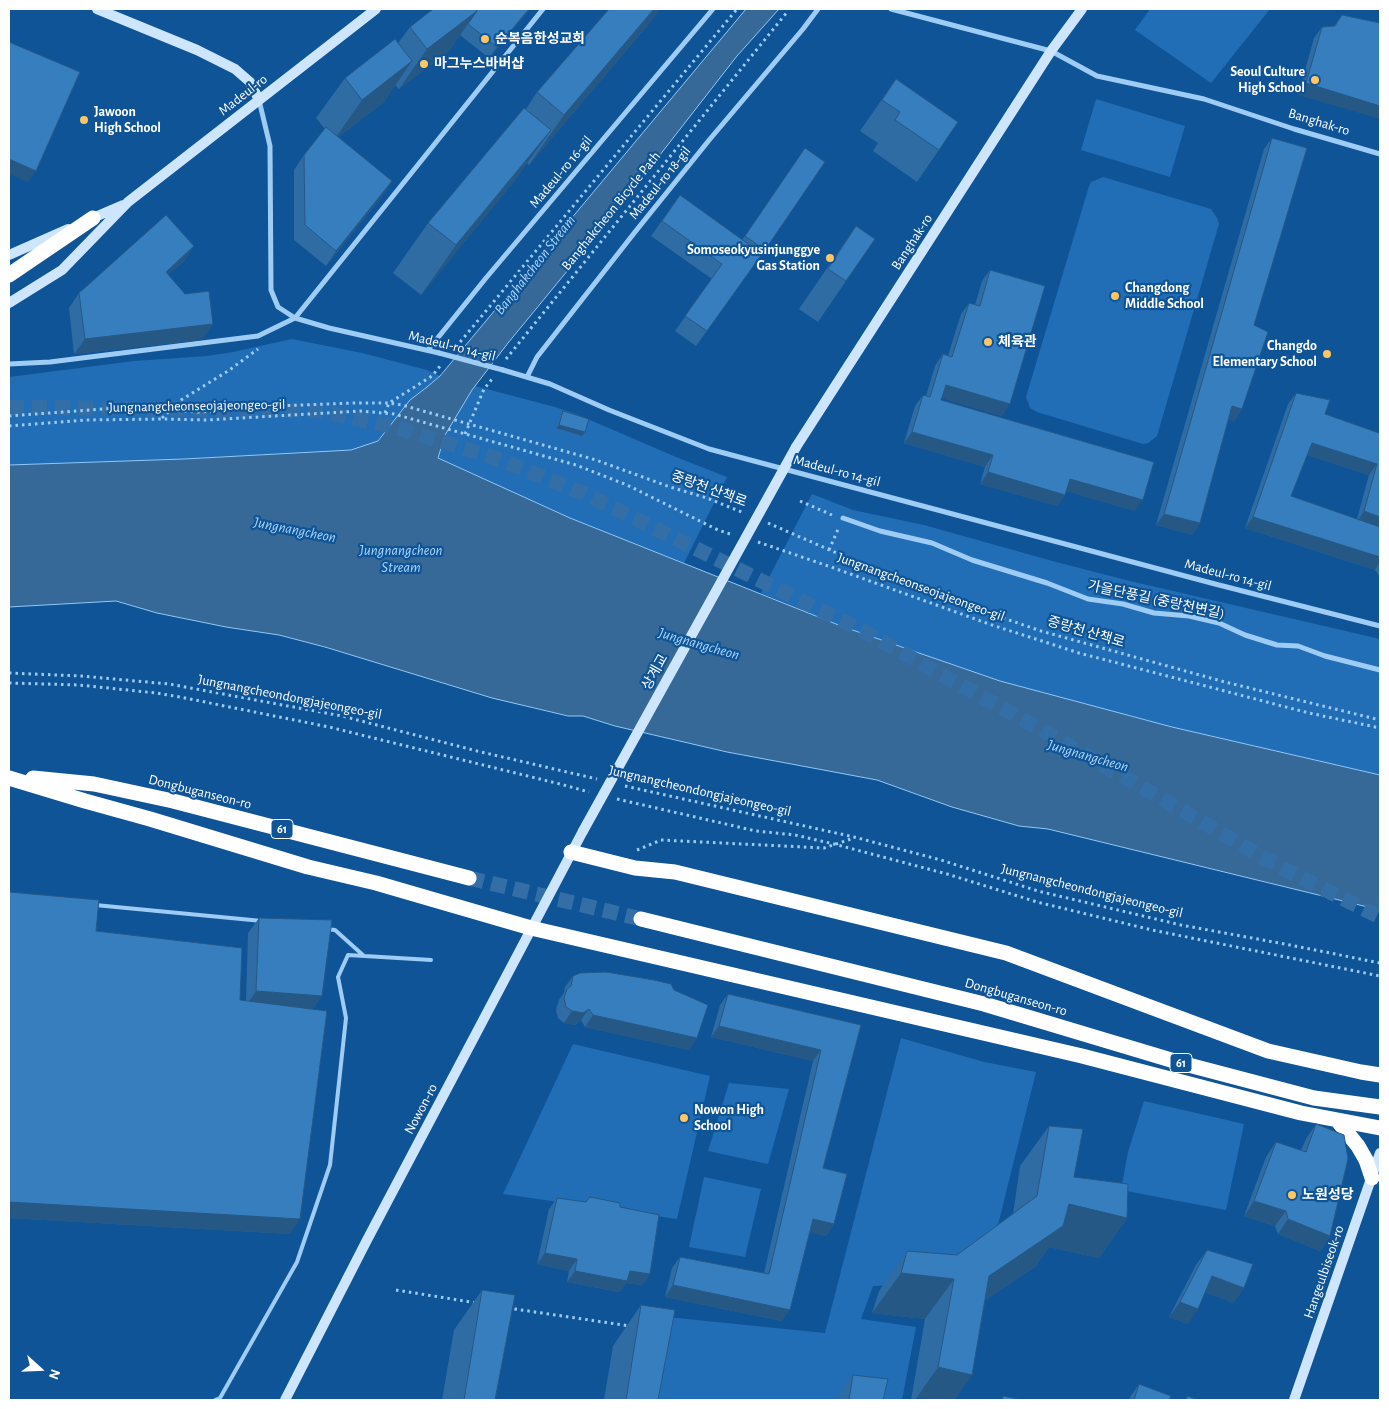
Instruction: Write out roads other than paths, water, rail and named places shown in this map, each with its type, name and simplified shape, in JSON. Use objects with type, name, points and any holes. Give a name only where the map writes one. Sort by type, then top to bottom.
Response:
[{"type":"highway","points":[[9,275],[92,218]]},
{"type":"highway","points":[[9,777],[308,868],[376,883],[531,928],[1073,1054],[1301,1112],[1380,1128]]},
{"type":"highway","name":"Dongbuganseon-ro","points":[[9,777],[94,784],[173,801],[469,878]]},
{"type":"highway","points":[[571,852],[636,868],[675,872],[1006,953],[1268,1051],[1380,1075]]},
{"type":"highway","name":"Dongbuganseon-ro","points":[[641,919],[984,1004],[1181,1063],[1314,1098],[1380,1107]]},
{"type":"highway","points":[[1336,1120],[1358,1146],[1366,1160],[1372,1178]]},
{"type":"main road","points":[[97,9],[197,50],[235,69],[250,82],[259,100]]},
{"type":"main road","name":"Madeul-ro","points":[[9,303],[62,270],[128,202],[376,9]]},
{"type":"main road","name":"Banghak-ro","points":[[796,447],[1051,51],[1082,9]]},
{"type":"main road","name":"Madeul-ro","points":[[9,255],[128,202]]},
{"type":"main road","name":"상계교","points":[[583,831],[796,447]]},
{"type":"main road","name":"Nowon-ro","points":[[285,1400],[362,1248],[583,831]]},
{"type":"main road","name":"Hangeulbiseok-ro","points":[[1294,1400],[1380,1153]]},
{"type":"street","points":[[9,364],[50,362],[258,336],[294,318],[543,9]]},
{"type":"street","name":"Madeul-ro 16-gil","points":[[428,350],[486,278],[713,9]]},
{"type":"street","name":"Madeul-ro 18-gil","points":[[526,377],[537,357],[617,255],[818,9]]},
{"type":"street","name":"Banghak-ro","points":[[891,9],[1051,51],[1096,76],[1204,99],[1294,129],[1380,154]]},
{"type":"street","name":"Madeul-ro 14-gil","points":[[259,100],[270,146],[271,290],[278,307],[294,318],[328,328],[428,350],[550,384],[709,449],[1380,626]]},
{"type":"street","name":"가을단풍길 (중랑천변길)","points":[[843,518],[880,530],[932,543],[972,560],[1047,583],[1088,599],[1123,604],[1154,613],[1189,616],[1219,623],[1245,635],[1277,645],[1298,646],[1324,656],[1380,670]]},
{"type":"lane","points":[[85,904],[267,922]]},
{"type":"lane","points":[[325,929],[335,930],[364,956]]},
{"type":"lane","points":[[214,1400],[220,1398],[297,1262],[330,1165],[346,1018],[338,977],[348,955],[431,960]]},
{"type":"water","name":"Jungnangcheon Stream","points":[[746,9],[779,9],[737,56],[610,219],[508,343],[472,390],[445,435],[438,458],[570,518],[841,626],[1000,681],[1172,727],[1380,775],[1380,910],[1048,829],[1019,826],[952,807],[877,780],[727,752],[615,726],[583,716],[568,716],[492,698],[325,647],[279,635],[226,627],[157,613],[116,601],[9,607],[9,465],[184,459],[351,450],[378,441],[410,400],[440,376]]},
{"type":"tunnel","points":[[9,407],[320,411],[395,427],[495,458],[583,493],[861,630],[1058,739],[1280,867],[1380,917]]},
{"type":"tunnel","points":[[469,878],[641,919]]},
{"type":"place","name":"순복음한성교회","points":[[485,39]]},
{"type":"place","name":"마그누스바버샵","points":[[424,64]]},
{"type":"place","name":"Seoul Culture High School","points":[[1315,80]]},
{"type":"place","name":"Jawoon High School","points":[[84,120]]},
{"type":"place","name":"Somoseokyusinjunggye Gas Station","points":[[830,258]]},
{"type":"place","name":"Changdong Middle School","points":[[1115,296]]},
{"type":"place","name":"체육관","points":[[988,342]]},
{"type":"place","name":"Changdo Elementary School","points":[[1327,354]]},
{"type":"place","name":"Nowon High School","points":[[684,1118]]},
{"type":"place","name":"노원성당","points":[[1292,1195]]},
{"type":"water label","name":"Banghakcheon Stream","points":[[535,265]]},
{"type":"water label","name":"Jungnangcheon","points":[[295,530]]},
{"type":"water label","name":"Jungnangcheon","points":[[699,644]]},
{"type":"water label","name":"Jungnangcheon","points":[[1088,756]]}]
